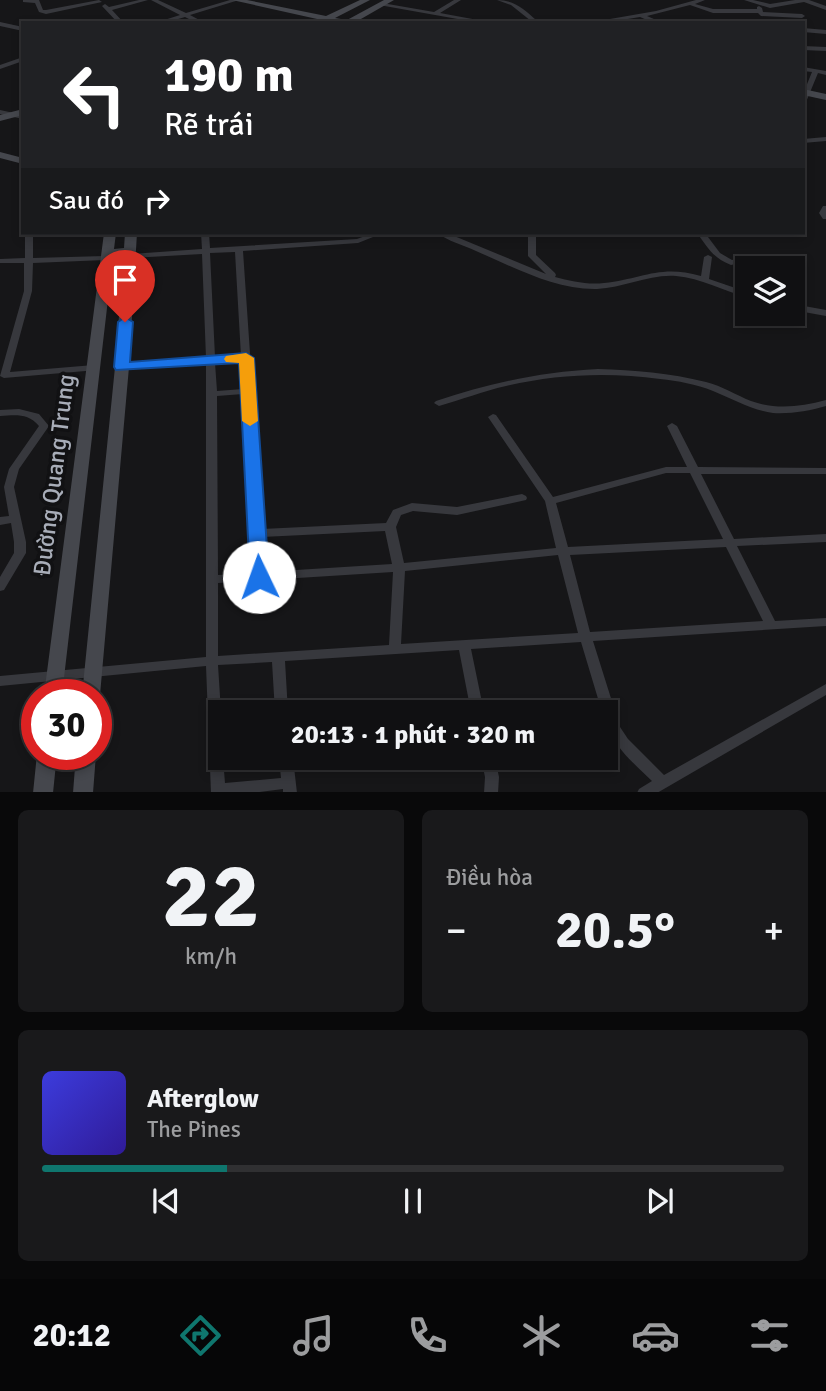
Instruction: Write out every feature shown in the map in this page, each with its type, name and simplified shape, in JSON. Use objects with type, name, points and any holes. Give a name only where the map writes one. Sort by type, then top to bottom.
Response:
[{"type":"main road","points":[[236,0],[337,21]]},
{"type":"main road","points":[[320,21],[360,1]]},
{"type":"main road","points":[[352,21],[386,2]]},
{"type":"main road","points":[[805,96],[826,97]]},
{"type":"main road","points":[[0,110],[21,103]]},
{"type":"main road","points":[[0,118],[17,116]]},
{"type":"main road","points":[[0,146],[21,151]]},
{"type":"main road","points":[[0,155],[21,160]]},
{"type":"main road","name":"Đường Quang Trung","points":[[55,679],[110,235]]},
{"type":"main road","points":[[92,679],[122,367],[131,235]]},
{"type":"main road","points":[[107,258],[118,263],[130,256]]},
{"type":"main road","points":[[43,792],[45,770]]},
{"type":"main road","points":[[83,792],[85,770]]},
{"type":"street","points":[[109,9],[145,0]]},
{"type":"street","points":[[154,0],[198,21]]},
{"type":"street","points":[[165,21],[236,0]]},
{"type":"street","points":[[435,14],[458,0]]},
{"type":"street","points":[[500,0],[513,4],[533,20]]},
{"type":"street","points":[[605,21],[641,16],[702,0]]},
{"type":"street","points":[[747,0],[760,8],[762,14],[802,16]]},
{"type":"street","points":[[691,3],[713,11],[760,8],[804,0],[826,8]]},
{"type":"street","points":[[25,1],[37,1],[41,11],[46,12],[97,1],[119,21]]},
{"type":"street","points":[[386,2],[479,21]]},
{"type":"street","points":[[641,16],[655,21]]},
{"type":"street","points":[[0,24],[21,29]]},
{"type":"street","points":[[805,30],[826,32]]},
{"type":"street","points":[[805,48],[826,49]]},
{"type":"street","points":[[0,67],[21,60]]},
{"type":"street","points":[[805,69],[826,73]]},
{"type":"street","points":[[805,96],[816,71]]},
{"type":"street","points":[[0,110],[17,116]]},
{"type":"street","points":[[805,141],[826,139]]},
{"type":"street","points":[[826,208],[823,213],[826,217]]},
{"type":"street","points":[[29,235],[27,291],[2,375],[94,368]]},
{"type":"street","points":[[205,235],[212,394],[212,661],[218,791],[289,788],[287,770]]},
{"type":"street","points":[[319,235],[322,243]]},
{"type":"street","points":[[130,256],[358,241],[374,235]]},
{"type":"street","points":[[446,235],[555,278],[601,287],[666,274],[705,280],[735,291]]},
{"type":"street","points":[[532,235],[532,256],[555,278]]},
{"type":"street","points":[[702,235],[714,253],[731,263],[735,262]]},
{"type":"street","points":[[239,249],[259,577]]},
{"type":"street","points":[[705,280],[708,257]]},
{"type":"street","points":[[0,261],[107,258]]},
{"type":"street","points":[[805,309],[826,313]]},
{"type":"street","points":[[122,367],[246,358]]},
{"type":"street","points":[[439,403],[511,380],[575,371],[656,375],[700,383],[759,407],[771,409],[792,410],[826,403]]},
{"type":"street","points":[[212,394],[248,391]]},
{"type":"street","points":[[0,413],[30,412],[39,416],[44,426],[4,488],[15,519],[20,553],[0,587]]},
{"type":"street","points":[[493,417],[550,501],[586,636],[618,736],[662,782]]},
{"type":"street","points":[[672,426],[771,625]]},
{"type":"street","points":[[550,501],[659,471],[694,468],[826,471]]},
{"type":"street","points":[[395,648],[400,568],[390,527],[397,513],[412,508],[457,511],[522,498]]},
{"type":"street","points":[[0,521],[15,519]]},
{"type":"street","points":[[257,533],[390,527]]},
{"type":"street","points":[[214,579],[400,568],[562,551],[732,545],[826,538]]},
{"type":"street","points":[[0,681],[278,656],[826,622]]},
{"type":"street","points":[[464,644],[476,700]]},
{"type":"street","points":[[278,656],[281,700]]},
{"type":"street","points":[[646,792],[826,689]]},
{"type":"street","points":[[491,770],[491,792]]},
{"type":"slow traffic","points":[[231,359],[246,358],[250,421]]},
{"type":"route","points":[[125,322],[122,367],[246,358],[259,577]]}]
